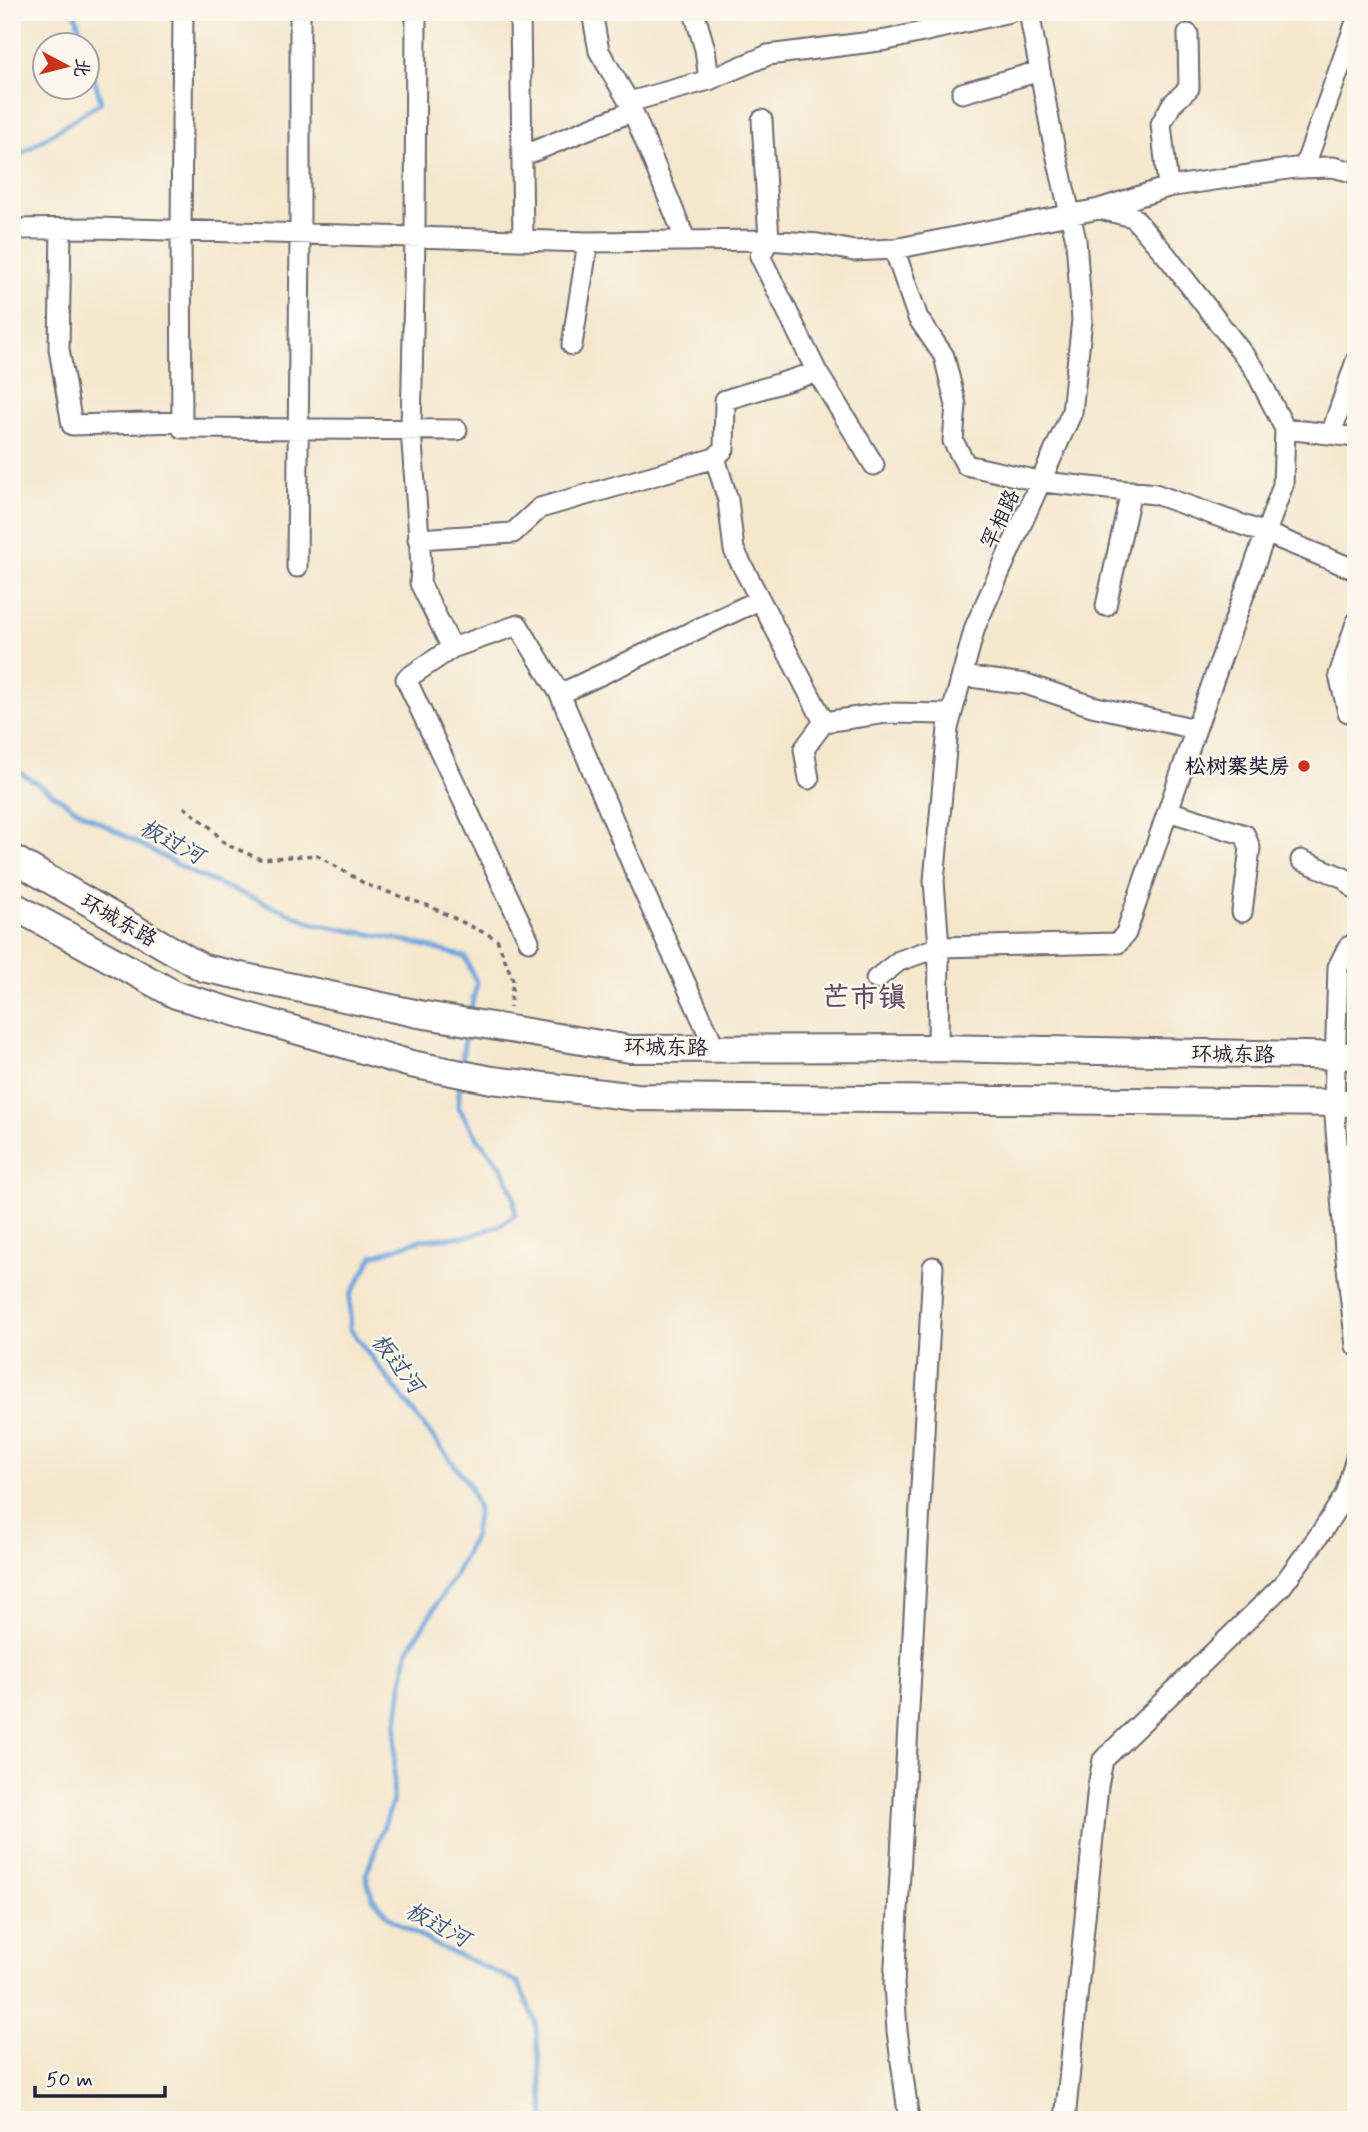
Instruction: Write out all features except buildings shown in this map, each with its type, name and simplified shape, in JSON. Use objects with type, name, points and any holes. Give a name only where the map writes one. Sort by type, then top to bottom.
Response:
[{"type":"main road","name":"环城东路","points":[[12,859],[203,968],[419,1014],[630,1049],[938,1048],[1345,1056]]},
{"type":"main road","name":"环城东路","points":[[12,905],[176,995],[411,1064],[492,1080],[636,1097],[1142,1099],[1345,1103]]},
{"type":"street","points":[[183,12],[182,428],[457,430]]},
{"type":"street","points":[[296,567],[300,12]]},
{"type":"street","points":[[416,12],[411,430],[420,583],[452,648]]},
{"type":"street","points":[[520,12],[523,240]]},
{"type":"street","points":[[592,12],[599,51],[631,107],[686,241]]},
{"type":"street","points":[[694,12],[705,49],[709,80]]},
{"type":"street","points":[[522,156],[631,107],[709,80],[768,55],[887,40],[1010,12]]},
{"type":"street","name":"罕相路","points":[[938,1048],[939,947],[934,881],[948,728],[975,627],[1043,482],[1072,412],[1082,320],[1076,240],[1029,12]]},
{"type":"street","points":[[1304,168],[1356,22]]},
{"type":"street","points":[[1168,187],[1161,124],[1172,104],[1189,88],[1188,34]]},
{"type":"street","points":[[962,93],[1040,71]]},
{"type":"street","points":[[762,120],[769,240],[761,256],[817,372],[874,465]]},
{"type":"street","points":[[12,229],[588,242],[769,240],[818,244],[854,251],[894,249],[1070,215],[1099,209],[1168,187],[1304,168],[1332,167],[1356,173]]},
{"type":"street","points":[[876,979],[899,961],[939,947],[1118,943],[1126,933],[1283,485],[1285,429],[1254,368],[1133,217],[1099,209]]},
{"type":"street","points":[[61,229],[59,349],[72,425],[182,422]]},
{"type":"street","points":[[572,345],[588,242]]},
{"type":"street","points":[[894,249],[918,318],[944,356],[956,405],[953,441],[966,464],[1043,482],[1155,494],[1268,534],[1356,570]]},
{"type":"street","points":[[1331,434],[1356,361]]},
{"type":"street","points":[[418,540],[513,533],[540,508],[715,458],[724,449],[726,400],[817,372]]},
{"type":"street","points":[[1285,429],[1356,437]]},
{"type":"street","points":[[715,458],[728,500],[734,550],[824,722]]},
{"type":"street","points":[[1106,606],[1131,491]]},
{"type":"street","points":[[560,694],[759,600]]},
{"type":"street","points":[[1348,712],[1339,674],[1356,623]]},
{"type":"street","points":[[529,941],[406,679],[452,648],[518,625],[560,694],[640,883],[715,1048]]},
{"type":"street","points":[[962,676],[1026,684],[1092,706],[1196,729]]},
{"type":"street","points":[[809,779],[804,749],[824,722],[886,713],[951,714]]},
{"type":"street","points":[[1168,811],[1245,835],[1250,848],[1242,912]]},
{"type":"street","points":[[1301,860],[1343,878],[1356,890]]},
{"type":"street","points":[[1356,943],[1348,947],[1338,967],[1345,1056],[1345,1250],[1356,1346]]},
{"type":"street","points":[[909,2120],[897,2031],[894,1984],[933,1267]]},
{"type":"street","points":[[1065,2120],[1098,1786],[1103,1760],[1282,1586],[1345,1495],[1356,1458]]},
{"type":"path","points":[[184,807],[209,825],[225,844],[260,859],[317,855],[367,884],[429,906],[497,939],[513,980],[504,1029]]},
{"type":"waterway","name":"板过河","points":[[75,12],[80,32]]},
{"type":"waterway","name":"板过河","points":[[12,156],[24,152],[101,102]]},
{"type":"waterway","name":"板过河","points":[[12,767],[77,810],[195,874],[315,924],[407,941],[465,957],[477,984],[469,1016]]},
{"type":"waterway","name":"板过河","points":[[461,1068],[466,1029]]},
{"type":"waterway","name":"板过河","points":[[460,1081],[458,1107],[477,1137],[503,1169],[514,1197],[515,1215],[501,1225],[470,1236],[420,1240],[373,1256],[350,1296],[350,1329],[468,1483],[478,1508],[474,1536],[455,1575],[407,1652],[396,1729],[393,1801],[366,1875],[372,1897],[391,1919],[438,1946],[518,1982],[535,2020],[545,2120]]},
{"type":"place","name":"松树寨奘房","points":[[1304,766]]},
{"type":"district","name":"芒市镇","points":[[864,996]]}]
